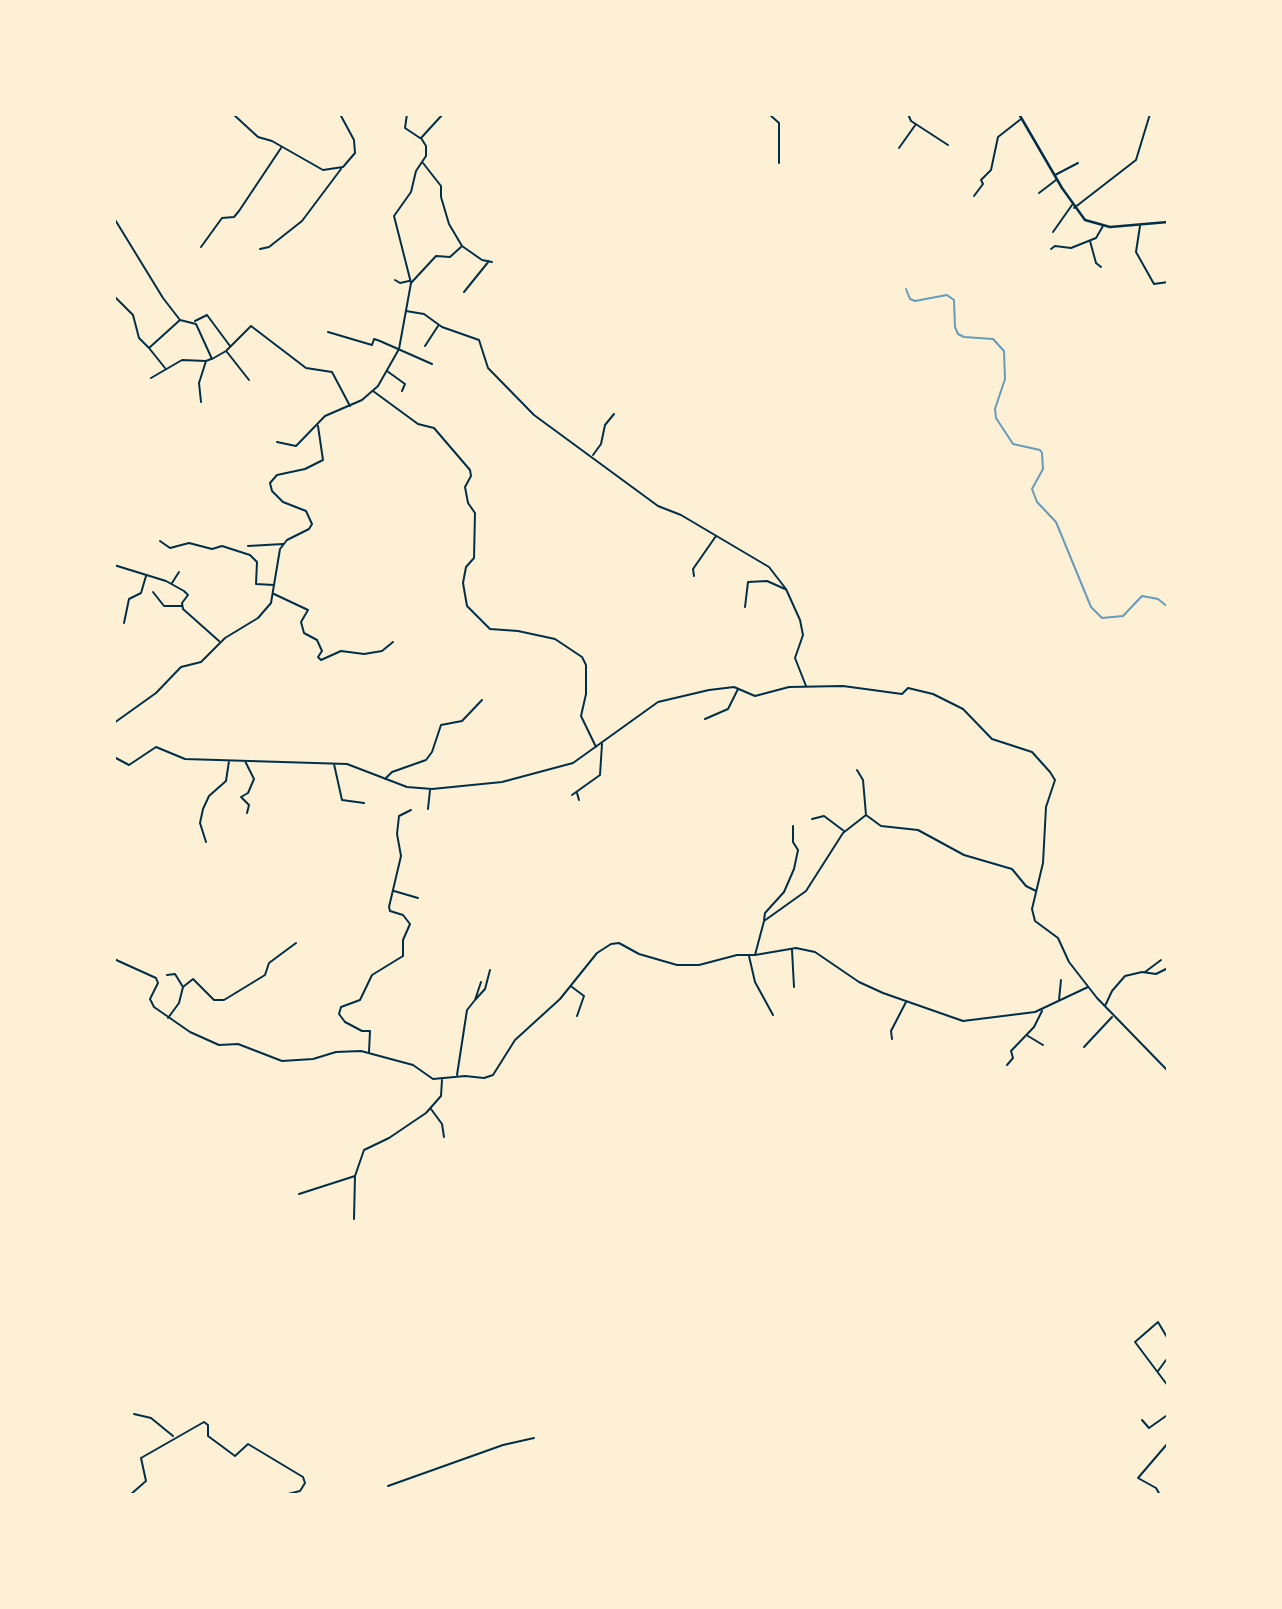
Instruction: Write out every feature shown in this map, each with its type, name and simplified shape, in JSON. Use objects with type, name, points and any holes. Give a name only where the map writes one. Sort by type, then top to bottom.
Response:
[{"type":"main road","points":[[1021,116],[1073,206],[1085,220],[1103,225],[1168,222]]},
{"type":"street","points":[[233,114],[258,137],[282,147],[319,170],[343,167]]},
{"type":"street","points":[[260,249],[269,247],[302,221],[352,159],[355,144],[340,114]]},
{"type":"street","points":[[277,442],[296,446],[325,416],[351,407],[373,391],[399,349],[410,282],[409,265],[394,219],[411,192],[416,171],[427,153],[421,138],[405,128],[407,114]]},
{"type":"street","points":[[421,138],[443,114]]},
{"type":"street","points":[[769,114],[779,123],[779,163]]},
{"type":"street","points":[[908,114],[916,124],[948,145]]},
{"type":"street","points":[[1053,232],[1073,206],[1137,159],[1150,114]]},
{"type":"street","points":[[974,196],[983,184],[981,180],[992,170],[998,137],[1021,116]]},
{"type":"street","points":[[899,148],[916,124]]},
{"type":"street","points":[[201,247],[222,218],[233,217],[239,211],[282,147]]},
{"type":"street","points":[[422,162],[441,186],[440,197],[449,224],[462,246],[482,260],[491,261],[464,292]]},
{"type":"street","points":[[1039,193],[1056,177],[1078,163]]},
{"type":"street","points":[[114,218],[146,275],[180,320],[194,322],[207,315],[230,346]]},
{"type":"street","points":[[1051,248],[1055,246],[1066,249],[1090,240],[1099,236],[1103,225]]},
{"type":"street","points":[[1140,225],[1136,252],[1154,284],[1168,282]]},
{"type":"street","points":[[1090,240],[1096,263],[1101,267]]},
{"type":"street","points":[[395,281],[410,282],[436,256],[450,257],[462,246]]},
{"type":"street","points":[[114,296],[133,315],[139,338],[165,368]]},
{"type":"street","points":[[406,311],[424,314],[438,326],[479,340],[488,368],[499,377],[506,390],[534,415],[658,506],[763,562],[786,589],[800,620],[803,638],[796,658],[799,674],[808,687]]},
{"type":"street","points":[[149,348],[180,320]]},
{"type":"street","points":[[194,322],[212,359]]},
{"type":"street","points":[[150,378],[182,359],[212,359],[226,351],[251,326],[306,368],[329,369],[351,407]]},
{"type":"street","points":[[425,346],[438,326]]},
{"type":"street","points":[[328,332],[372,345],[376,340],[432,364]]},
{"type":"street","points":[[226,351],[249,380]]},
{"type":"street","points":[[201,402],[199,383],[206,360]]},
{"type":"street","points":[[387,371],[405,384],[402,391]]},
{"type":"street","points":[[373,391],[418,424],[434,428],[471,471],[465,487],[468,503],[475,513],[474,558],[466,567],[463,583],[469,609],[490,629],[555,639],[582,657],[586,665],[586,694],[581,716],[588,737],[596,747]]},
{"type":"street","points":[[592,456],[601,444],[605,425],[614,414]]},
{"type":"street","points":[[248,546],[283,544],[309,529],[312,521],[303,508],[286,503],[278,497],[270,483],[273,477],[305,469],[323,460],[318,426]]},
{"type":"street","points":[[694,576],[693,569],[716,536]]},
{"type":"street","points":[[160,541],[170,548],[189,543],[212,550],[221,546],[250,555],[257,562],[256,584],[275,584]]},
{"type":"street","points":[[114,723],[156,692],[181,667],[201,662],[220,642],[258,618],[274,594],[278,554],[283,544]]},
{"type":"street","points":[[114,565],[171,584],[188,595],[181,606]]},
{"type":"street","points":[[171,584],[179,572]]},
{"type":"street","points":[[124,624],[129,599],[141,593],[146,575]]},
{"type":"street","points":[[745,607],[748,582],[768,581],[778,589],[786,589]]},
{"type":"street","points":[[153,592],[164,606],[181,606],[220,642]]},
{"type":"street","points":[[274,594],[308,610],[301,622],[304,633],[317,640],[322,651],[318,657],[321,660],[341,651],[363,654],[382,652],[393,642]]},
{"type":"street","points":[[114,757],[129,765],[156,747],[185,759],[244,759],[302,765],[334,763],[354,766],[420,790],[430,790],[517,778],[573,763],[658,702],[728,687],[739,688],[755,696],[784,688],[808,687],[860,687],[902,694],[908,688],[933,694],[964,709],[992,739],[1032,752],[1055,780],[1046,807],[1044,853],[1032,909],[1037,924],[1058,938],[1069,962],[1089,987],[1168,1070]]},
{"type":"street","points":[[705,719],[728,709],[739,688]]},
{"type":"street","points":[[385,779],[392,772],[425,761],[432,752],[441,725],[462,721],[482,700]]},
{"type":"street","points":[[572,794],[601,774],[602,743]]},
{"type":"street","points":[[244,759],[254,779],[248,794],[241,797],[249,805],[247,813]]},
{"type":"street","points":[[206,842],[200,822],[203,809],[209,796],[226,781],[229,760]]},
{"type":"street","points":[[334,763],[342,800],[364,803]]},
{"type":"street","points":[[857,770],[863,780],[866,815],[881,826],[918,831],[964,855],[1012,869],[1026,886],[1037,891]]},
{"type":"street","points":[[428,809],[430,790]]},
{"type":"street","points":[[576,792],[579,800]]},
{"type":"street","points":[[369,1053],[370,1031],[362,1031],[345,1022],[339,1014],[341,1007],[360,1000],[372,975],[403,956],[403,940],[410,923],[403,915],[390,911],[401,856],[397,832],[399,816],[411,810]]},
{"type":"street","points":[[765,921],[806,891],[845,831],[866,815]]},
{"type":"street","points":[[813,819],[824,816],[845,831]]},
{"type":"street","points":[[755,955],[765,913],[784,892],[794,869],[798,850],[793,842],[793,826]]},
{"type":"street","points":[[393,890],[418,898]]},
{"type":"street","points":[[168,1018],[178,1003],[183,988],[194,979],[214,1000],[224,1000],[265,975],[269,963],[296,943]]},
{"type":"street","points":[[114,959],[158,980],[150,1002],[168,1018],[219,1045],[238,1044],[282,1061],[313,1059],[336,1052],[369,1053],[413,1065],[433,1079],[457,1076],[484,1078],[493,1075],[515,1040],[571,985],[597,953],[611,944],[619,943],[671,964],[699,965],[791,948],[815,952],[859,982],[963,1021],[1042,1010],[1089,987]]},
{"type":"street","points":[[791,948],[794,987]]},
{"type":"street","points":[[749,955],[756,983],[773,1015]]},
{"type":"street","points":[[1145,972],[1161,960]]},
{"type":"street","points":[[1105,1006],[1121,979],[1133,973],[1156,974],[1168,968]]},
{"type":"street","points":[[457,1076],[467,1010],[485,989],[490,971]]},
{"type":"street","points":[[167,975],[175,974],[183,988]]},
{"type":"street","points":[[1059,1001],[1061,980]]},
{"type":"street","points":[[475,1000],[481,982]]},
{"type":"street","points":[[571,985],[584,996],[577,1016]]},
{"type":"street","points":[[892,1039],[891,1031],[906,1001]]},
{"type":"street","points":[[1007,1065],[1013,1058],[1011,1051],[1038,1021],[1042,1010]]},
{"type":"street","points":[[1084,1047],[1113,1015]]},
{"type":"street","points":[[1027,1035],[1043,1045]]},
{"type":"street","points":[[354,1219],[355,1176],[364,1150],[389,1138],[430,1108],[440,1096],[442,1079]]},
{"type":"street","points":[[430,1108],[438,1116],[444,1137]]},
{"type":"street","points":[[299,1194],[355,1176]]},
{"type":"street","points":[[1168,1339],[1158,1322],[1136,1340],[1168,1386]]},
{"type":"street","points":[[1157,1372],[1166,1360]]},
{"type":"street","points":[[1142,1420],[1151,1428],[1168,1412]]},
{"type":"street","points":[[134,1414],[151,1418],[174,1437]]},
{"type":"street","points":[[1166,1416],[1168,1420]]},
{"type":"street","points":[[130,1495],[146,1480],[141,1458],[174,1437],[206,1422],[208,1436],[235,1456],[249,1444],[304,1480],[300,1491],[284,1495]]},
{"type":"street","points":[[388,1486],[503,1445],[534,1438]]},
{"type":"street","points":[[1160,1495],[1156,1488],[1138,1478],[1168,1443]]},
{"type":"waterway","points":[[906,289],[910,299],[915,301],[947,295],[954,300],[955,327],[958,334],[964,337],[993,339],[1004,351],[1005,379],[995,409],[996,418],[1013,444],[1040,450],[1042,453],[1043,469],[1032,489],[1037,502],[1056,522],[1091,607],[1102,618],[1123,616],[1142,596],[1158,599],[1168,607]]}]
